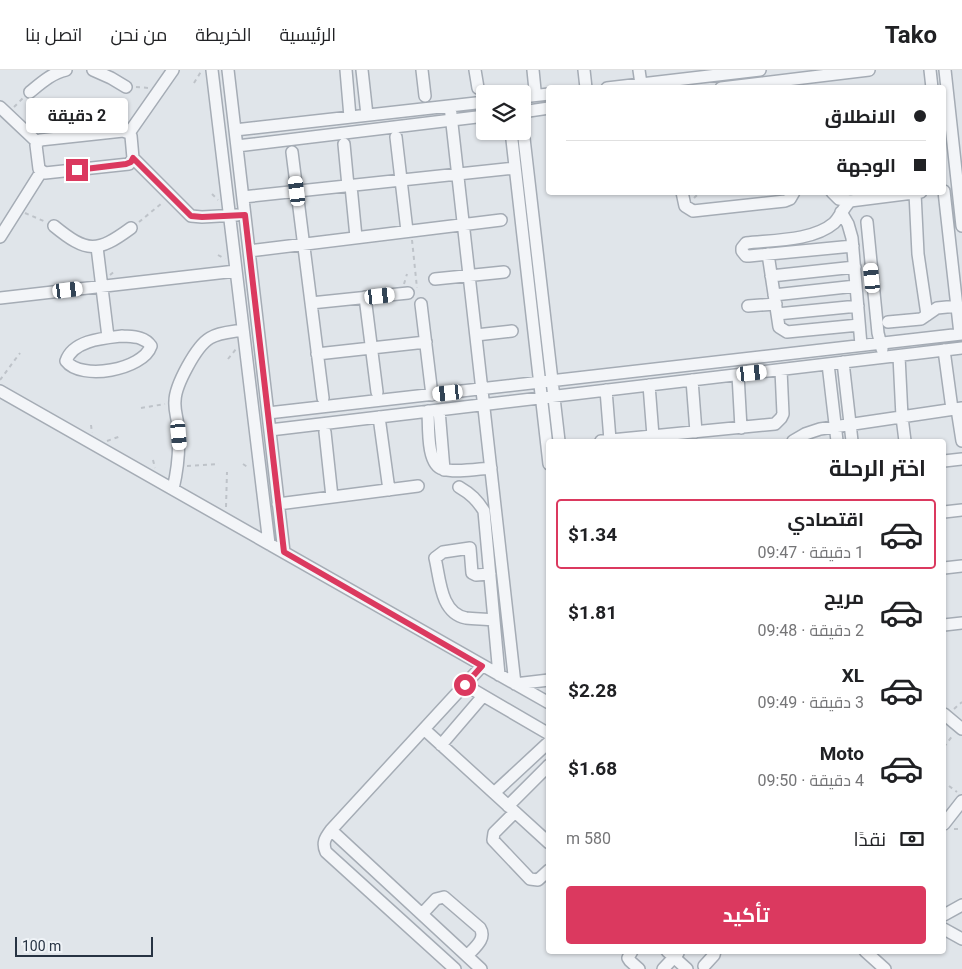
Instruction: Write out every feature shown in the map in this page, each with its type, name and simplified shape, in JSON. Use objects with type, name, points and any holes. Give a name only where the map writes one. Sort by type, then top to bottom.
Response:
[{"type":"street","points":[[30,92],[59,71],[66,70]]},
{"type":"street","points":[[93,70],[126,87]]},
{"type":"street","points":[[128,132],[173,70]]},
{"type":"street","points":[[212,70],[270,544]]},
{"type":"street","points":[[228,70],[284,552]]},
{"type":"street","points":[[346,70],[350,117]]},
{"type":"street","points":[[362,70],[367,115]]},
{"type":"street","points":[[422,70],[425,96]]},
{"type":"street","points":[[476,70],[478,85]]},
{"type":"street","points":[[532,70],[535,90]]},
{"type":"street","points":[[584,70],[586,85]]},
{"type":"street","points":[[640,70],[641,84]]},
{"type":"street","points":[[652,70],[654,82]]},
{"type":"street","points":[[632,85],[760,70]]},
{"type":"street","points":[[743,85],[869,70]]},
{"type":"street","points":[[930,70],[932,85]]},
{"type":"street","points":[[945,70],[962,226]]},
{"type":"street","points":[[531,96],[546,94]]},
{"type":"street","points":[[235,130],[476,103]]},
{"type":"street","points":[[450,106],[515,684]]},
{"type":"street","points":[[531,111],[546,108]]},
{"type":"street","points":[[3,111],[37,142],[38,168],[42,172]]},
{"type":"street","points":[[237,146],[476,117]]},
{"type":"street","points":[[283,125],[285,141]]},
{"type":"street","points":[[37,142],[50,138],[128,132],[131,136],[133,158],[191,216],[245,215]]},
{"type":"street","points":[[396,137],[408,231]]},
{"type":"street","points":[[512,140],[546,439]]},
{"type":"street","points":[[524,140],[559,439]]},
{"type":"street","points":[[344,144],[356,237]]},
{"type":"street","points":[[292,152],[322,398]]},
{"type":"street","points":[[42,172],[126,164],[131,162],[133,158]]},
{"type":"street","points":[[243,197],[515,168]]},
{"type":"street","points":[[0,238],[42,172]]},
{"type":"street","points":[[946,191],[959,185]]},
{"type":"street","points":[[683,195],[685,206],[693,211],[784,201],[790,199],[792,195]]},
{"type":"street","points":[[835,195],[839,199],[893,195]]},
{"type":"street","points":[[918,195],[918,254],[927,315]]},
{"type":"street","points":[[268,413],[961,334],[944,195]]},
{"type":"street","points":[[853,246],[746,256],[742,251],[746,243],[813,234],[833,224],[841,212],[855,198]]},
{"type":"street","points":[[841,212],[848,224],[853,246],[862,345]]},
{"type":"street","points":[[249,250],[500,220]]},
{"type":"street","points":[[866,222],[884,358]]},
{"type":"street","points":[[54,226],[74,242],[85,246],[97,247],[109,244],[132,228]]},
{"type":"street","points":[[97,247],[108,337]]},
{"type":"street","points":[[768,254],[779,327],[787,332],[860,325]]},
{"type":"street","points":[[771,276],[855,267]]},
{"type":"street","points":[[0,298],[236,271]]},
{"type":"street","points":[[436,279],[504,272]]},
{"type":"street","points":[[776,304],[856,286]]},
{"type":"street","points":[[311,303],[408,293]]},
{"type":"street","points":[[365,297],[377,392]]},
{"type":"street","points":[[421,304],[432,394]]},
{"type":"street","points":[[748,306],[776,304],[858,306]]},
{"type":"street","points":[[888,322],[921,319],[937,308],[957,306]]},
{"type":"street","points":[[173,490],[179,467],[180,446],[175,403],[178,387],[200,346],[207,339],[216,335],[243,330]]},
{"type":"street","points":[[476,335],[512,331]]},
{"type":"street","points":[[108,337],[136,337],[147,340],[151,346],[149,352],[141,359],[111,369],[80,370],[70,366],[66,361],[68,354],[76,347],[108,337]]},
{"type":"street","points":[[317,354],[426,342]]},
{"type":"street","points":[[270,430],[962,348]]},
{"type":"street","points":[[944,350],[962,441]]},
{"type":"street","points":[[899,356],[905,439]]},
{"type":"street","points":[[712,362],[715,378]]},
{"type":"street","points":[[843,362],[852,439]]},
{"type":"street","points":[[828,364],[837,439]]},
{"type":"street","points":[[625,439],[771,426],[783,414],[781,370]]},
{"type":"street","points":[[249,376],[263,375]]},
{"type":"street","points":[[738,375],[741,428]]},
{"type":"street","points":[[692,380],[696,432]]},
{"type":"street","points":[[649,385],[653,436]]},
{"type":"street","points":[[606,390],[606,439]]},
{"type":"street","points":[[0,391],[546,701]]},
{"type":"street","points":[[796,439],[820,428],[957,409]]},
{"type":"street","points":[[434,410],[431,458],[436,466],[444,470],[491,468]]},
{"type":"street","points":[[379,417],[389,490]]},
{"type":"street","points":[[325,432],[332,497]]},
{"type":"street","points":[[946,461],[962,458]]},
{"type":"street","points":[[278,504],[418,486]]},
{"type":"street","points":[[459,488],[470,493],[484,511],[498,675]]},
{"type":"street","points":[[946,512],[962,510]]},
{"type":"street","points":[[490,574],[476,575],[472,573],[470,548],[443,552],[435,558],[445,602],[450,609],[464,618],[494,620]]},
{"type":"street","points":[[946,568],[962,566]]},
{"type":"street","points":[[946,625],[962,623]]},
{"type":"street","points":[[455,969],[326,852],[323,846],[324,840],[331,830],[482,666]]},
{"type":"street","points":[[515,684],[546,680]]},
{"type":"street","points":[[465,685],[546,732]]},
{"type":"street","points":[[441,745],[483,696]]},
{"type":"street","points":[[946,716],[961,728]]},
{"type":"street","points":[[425,730],[546,840]]},
{"type":"street","points":[[494,793],[546,745]]},
{"type":"street","points":[[525,764],[538,775]]},
{"type":"street","points":[[546,768],[511,809],[494,833],[493,840],[530,879],[538,880],[546,873]]},
{"type":"street","points":[[946,822],[962,802]]},
{"type":"street","points":[[331,830],[481,969]]},
{"type":"street","points":[[422,914],[436,898],[444,896],[480,928],[483,935],[482,939],[467,956]]},
{"type":"street","points":[[946,914],[962,905]]},
{"type":"street","points":[[946,929],[962,939]]},
{"type":"street","points":[[630,954],[628,958],[639,969]]},
{"type":"street","points":[[663,969],[672,954]]},
{"type":"street","points":[[674,954],[687,969]]},
{"type":"street","points":[[704,966],[714,954]]},
{"type":"street","points":[[868,954],[885,969]]},
{"type":"street","points":[[866,969],[875,960]]},
{"type":"path","points":[[194,83],[203,70]]},
{"type":"path","points":[[126,87],[159,88]]},
{"type":"path","points":[[3,111],[30,92]]},
{"type":"path","points":[[132,228],[170,196]]},
{"type":"path","points":[[18,210],[54,226]]},
{"type":"path","points":[[408,231],[419,303],[421,304]]},
{"type":"path","points":[[0,380],[20,353]]},
{"type":"path","points":[[141,408],[175,403]]},
{"type":"path","points":[[179,467],[219,464]]},
{"type":"path","points":[[225,519],[227,472]]},
{"type":"path","points":[[946,744],[961,728]]},
{"type":"path","points":[[949,786],[962,796]]},
{"type":"route","points":[[77,170],[128,164],[133,158],[191,216],[245,215],[284,552],[482,666],[465,685]]}]
